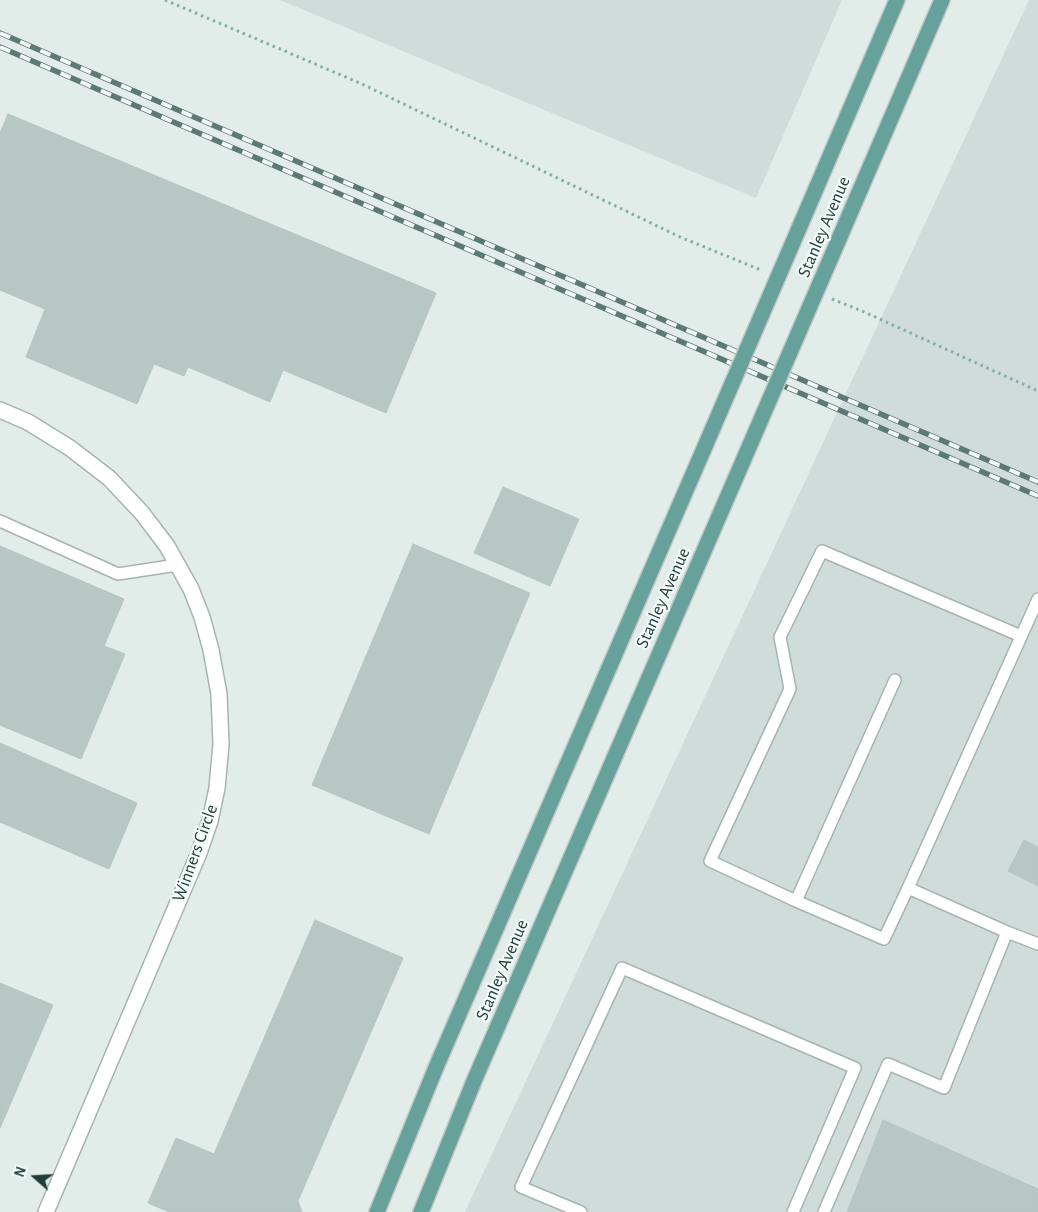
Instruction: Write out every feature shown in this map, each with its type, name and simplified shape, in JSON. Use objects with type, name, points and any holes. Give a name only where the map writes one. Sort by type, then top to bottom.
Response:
[{"type":"main road","name":"Stanley Avenue","points":[[377,1212],[441,1056],[897,0]]},
{"type":"main road","name":"Stanley Avenue","points":[[421,1212],[482,1063],[942,0]]},
{"type":"street","name":"Winners Circle","points":[[0,410],[28,422],[70,448],[109,478],[142,513],[167,546],[189,586],[202,617],[211,650],[219,694],[221,744],[217,788],[210,821],[200,853],[46,1212]]},
{"type":"lane","points":[[0,521],[118,574],[178,565]]},
{"type":"lane","points":[[1021,636],[822,551],[780,637],[790,689],[710,860],[796,901],[884,939],[1038,599]]},
{"type":"lane","points":[[796,901],[895,680]]},
{"type":"lane","points":[[908,888],[1038,944]]},
{"type":"lane","points":[[824,1212],[888,1064],[944,1088],[1007,932]]},
{"type":"lane","points":[[581,1212],[521,1187],[622,968],[855,1068],[793,1212]]},
{"type":"path","points":[[165,0],[362,84],[680,237],[762,270]]},
{"type":"path","points":[[826,296],[1038,391]]},
{"type":"shaded area","points":[[280,0],[842,0],[756,198]]},
{"type":"shaded area","points":[[1029,0],[1038,0],[1038,1212],[465,1212]]},
{"type":"building","points":[[8,114],[436,293],[386,413],[283,370],[270,402],[188,367],[184,376],[154,364],[137,404],[26,357],[45,309],[0,290],[0,133]]},
{"type":"building","points":[[503,487],[579,519],[550,586],[474,553]]},
{"type":"building","points":[[413,544],[530,593],[429,834],[312,785]]},
{"type":"building","points":[[0,546],[124,599],[104,646],[125,654],[81,759],[0,725]]},
{"type":"building","points":[[0,743],[137,803],[109,869],[0,822]]},
{"type":"building","points":[[1024,840],[1038,847],[1038,886],[1008,871]]},
{"type":"building","points":[[315,920],[403,958],[298,1201],[302,1212],[169,1212],[148,1203],[176,1138],[214,1154]]},
{"type":"building","points":[[0,983],[53,1005],[0,1128]]},
{"type":"building","points":[[883,1120],[1038,1189],[1038,1212],[847,1212]]},
{"type":"railway","points":[[0,33],[1038,482]]},
{"type":"railway","points":[[0,47],[1038,496]]}]
